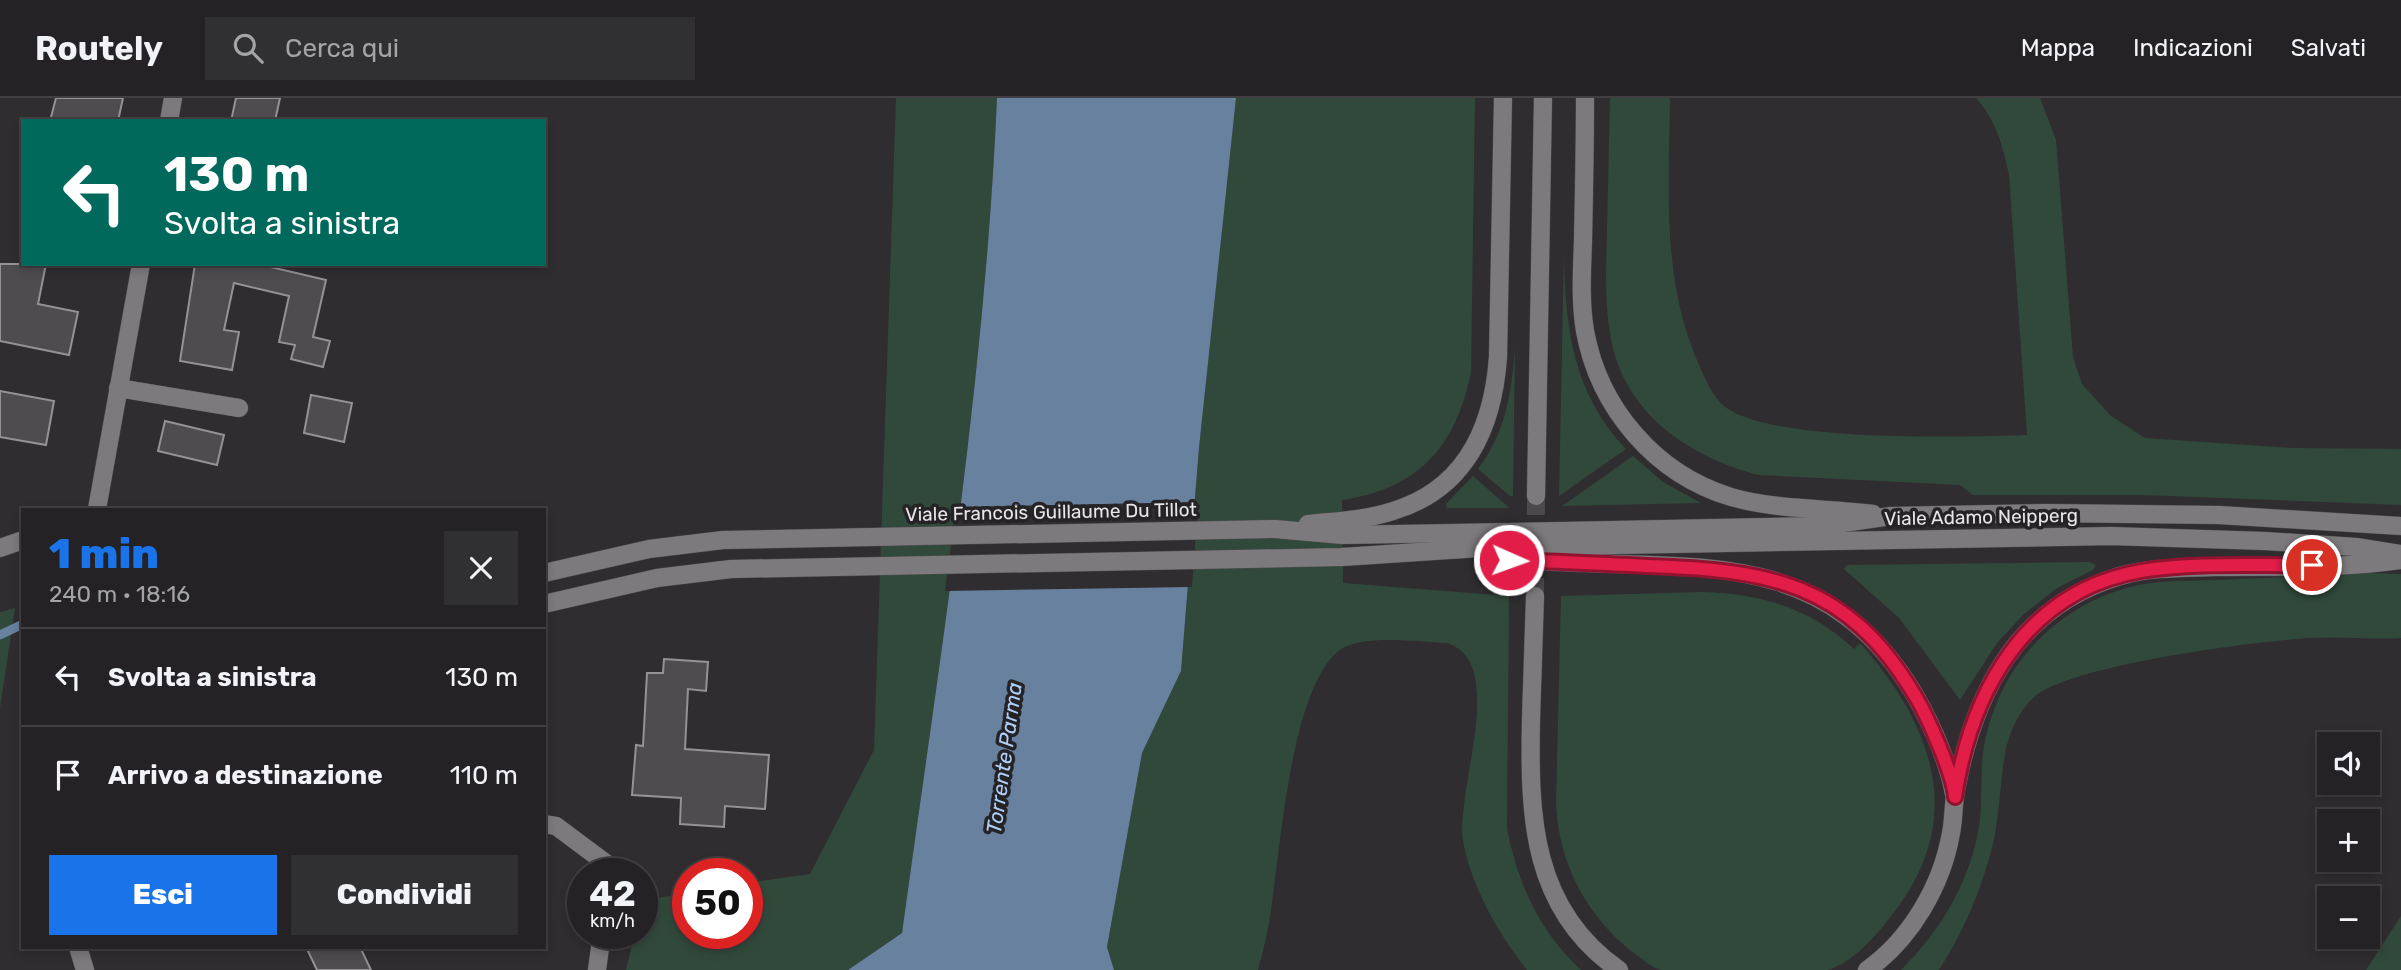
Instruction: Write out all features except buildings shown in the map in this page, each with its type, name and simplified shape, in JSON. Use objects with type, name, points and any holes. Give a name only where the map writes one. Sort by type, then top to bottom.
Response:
[{"type":"main road","points":[[169,119],[173,98]]},
{"type":"main road","points":[[1342,527],[1393,511],[1435,490],[1469,456],[1489,419],[1498,358],[1503,98]]},
{"type":"main road","points":[[1536,496],[1543,98]]},
{"type":"main road","points":[[1585,98],[1584,328],[1597,376],[1627,426],[1670,466],[1691,480],[1733,497],[1777,506],[1900,516]]},
{"type":"main road","points":[[97,508],[141,266]]},
{"type":"main road","points":[[118,388],[239,408]]},
{"type":"main road","name":"Viale Adamo Neipperg","points":[[1562,546],[1822,526],[1900,516],[2162,514],[2401,526]]},
{"type":"main road","name":"Viale Francois Guillaume Du Tillot","points":[[546,573],[673,545],[817,538],[1342,527],[1509,546],[1562,546]]},
{"type":"main road","name":"Viale Adamo Neipperg","points":[[1562,546],[2110,536],[2291,543],[2365,548],[2401,554]]},
{"type":"main road","points":[[0,548],[21,541]]},
{"type":"main road","points":[[546,604],[682,574],[818,567],[1342,557],[1509,546],[1562,546],[1775,579],[1817,596],[1870,635],[1899,670],[1932,729],[1955,797]]},
{"type":"main road","points":[[1867,970],[1906,931],[1931,893],[1947,853],[1955,797],[1970,729],[1989,684],[2001,664],[2031,627],[2049,611],[2088,588],[2122,575],[2158,569],[2356,565],[2401,560]]},
{"type":"main road","points":[[1535,596],[1530,791],[1539,856],[1559,902],[1577,930],[1619,970]]},
{"type":"main road","points":[[546,824],[556,826],[599,858]]},
{"type":"main road","points":[[79,949],[85,970]]},
{"type":"main road","points":[[597,970],[600,949]]},
{"type":"green space","points":[[896,98],[997,98],[991,203],[972,412],[902,933],[848,970],[626,970],[631,949],[658,949],[658,898],[672,895],[672,949],[763,949],[763,881],[810,874],[874,750]]},
{"type":"green space","points":[[1236,98],[1475,98],[1471,372],[1464,399],[1444,443],[1429,460],[1392,486],[1342,500],[1343,583],[1509,596],[1507,829],[1518,870],[1533,906],[1553,940],[1581,970],[1527,970],[1497,926],[1472,875],[1463,841],[1463,819],[1477,701],[1475,675],[1465,655],[1447,643],[1378,640],[1351,644],[1341,649],[1323,669],[1309,699],[1290,776],[1269,923],[1258,970],[1114,970],[1107,947],[1142,753],[1181,671],[1199,448]]},
{"type":"green space","points":[[1610,98],[1670,98],[1670,233],[1678,300],[1687,333],[1712,392],[1724,406],[1747,418],[1823,432],[1869,435],[2027,435],[2009,175],[1998,134],[1989,115],[1976,98],[2040,98],[2056,140],[2073,357],[2082,384],[2111,416],[2145,438],[2293,448],[2401,449],[2401,505],[2143,495],[1973,495],[1960,485],[1758,475],[1711,458],[1688,446],[1649,414],[1621,373],[1613,348],[1606,290]]},
{"type":"green space","points":[[1564,254],[1570,333],[1583,382],[1608,428],[1626,449],[1559,496]]},
{"type":"green space","points":[[1515,346],[1513,496],[1510,496],[1478,469],[1488,455],[1506,410]]},
{"type":"green space","points":[[1633,456],[1663,482],[1701,503],[1562,506]]},
{"type":"green space","points":[[1473,476],[1510,508],[1447,508],[1446,504]]},
{"type":"green space","points":[[2090,562],[2096,565],[2093,570],[2057,588],[2024,614],[1997,643],[1960,700],[1899,618],[1844,569],[1847,565]]},
{"type":"green space","points":[[2401,574],[2401,638],[2311,638],[2165,657],[2084,675],[2053,686],[2033,698],[2019,715],[2008,742],[1993,844],[1978,893],[1964,925],[1939,970],[1901,970],[1928,940],[1950,908],[1967,872],[1980,823],[1983,753],[1990,722],[2001,694],[2015,668],[2056,624],[2080,607],[2108,594],[2138,585],[2168,581]]},
{"type":"green space","points":[[1703,592],[1745,596],[1784,606],[1820,623],[1854,649],[1860,643],[1908,709],[1923,743],[1932,777],[1934,812],[1928,848],[1913,884],[1888,920],[1869,942],[1836,967],[1827,970],[1655,968],[1635,954],[1603,924],[1570,869],[1558,826],[1556,804],[1561,596]]},
{"type":"green space","points":[[15,608],[0,708],[0,612]]},
{"type":"green space","points":[[2401,916],[2401,970],[2366,970]]},
{"type":"water","name":"Torrente Parma","points":[[997,98],[1236,98],[1199,448],[1181,671],[1142,753],[1107,947],[1114,970],[848,970],[902,933],[972,412],[991,203]]},
{"type":"pier","points":[[1198,502],[1192,587],[945,591],[956,507]]},
{"type":"waterway","points":[[0,635],[21,625]]},
{"type":"tunnel","points":[[1535,596],[1536,496]]},
{"type":"route","points":[[1509,560],[1730,571],[1775,579],[1817,596],[1836,607],[1870,635],[1899,670],[1932,729],[1955,797],[1970,729],[1989,684],[2001,664],[2031,627],[2069,598],[2105,581],[2142,571],[2312,565]]}]
